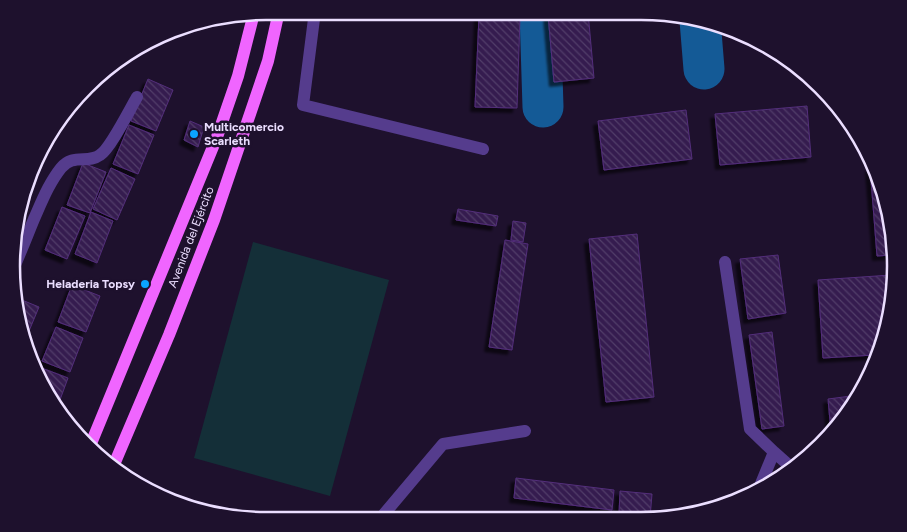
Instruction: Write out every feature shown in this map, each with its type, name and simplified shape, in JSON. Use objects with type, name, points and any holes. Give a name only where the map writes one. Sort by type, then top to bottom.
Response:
[{"type":"main road","name":"Avenida del Ejército","points":[[116,461],[214,220],[268,61],[277,20]]},
{"type":"main road","name":"Avenida del Ejército","points":[[92,440],[217,137],[238,76],[252,21]]},
{"type":"street","points":[[314,20],[303,105],[483,149]]},
{"type":"street","points":[[21,251],[47,189],[62,166],[75,159],[99,156],[107,148],[137,97]]},
{"type":"street","points":[[725,262],[750,429],[787,464]]},
{"type":"street","points":[[386,512],[443,444],[525,431]]},
{"type":"street","points":[[763,480],[774,452]]},
{"type":"shaded area","points":[[253,242],[389,280],[330,496],[194,458]]},
{"type":"building","points":[[479,20],[520,20],[517,108],[475,107]]},
{"type":"building","points":[[549,20],[589,20],[594,78],[554,82]]},
{"type":"building","points":[[148,79],[173,90],[156,131],[131,121]]},
{"type":"building","points":[[807,106],[811,157],[720,165],[715,114]]},
{"type":"building","points":[[686,110],[692,159],[604,170],[598,121]]},
{"type":"building","name":"Multicomercio Scarleth","points":[[190,121],[204,127],[198,147],[184,140]]},
{"type":"building","points":[[129,125],[154,135],[138,174],[113,164]]},
{"type":"building","points":[[83,163],[106,172],[90,213],[67,205]]},
{"type":"building","points":[[111,168],[135,179],[117,220],[93,209]]},
{"type":"building","points":[[871,179],[879,202],[885,234],[886,255],[877,256]]},
{"type":"building","points":[[62,207],[85,216],[67,259],[45,250]]},
{"type":"building","points":[[458,209],[498,216],[496,226],[456,220]]},
{"type":"building","points":[[91,212],[113,221],[97,263],[75,254]]},
{"type":"building","points":[[513,221],[526,223],[523,242],[511,240]]},
{"type":"building","points":[[637,234],[654,397],[606,402],[589,239]]},
{"type":"building","points":[[505,240],[528,244],[512,350],[489,347]]},
{"type":"building","points":[[778,255],[786,313],[748,319],[740,259]]},
{"type":"building","points":[[886,275],[885,298],[879,330],[870,355],[823,358],[818,280]]},
{"type":"building","points":[[72,285],[100,296],[86,332],[58,322]]},
{"type":"building","points":[[22,300],[39,307],[29,332]]},
{"type":"building","points":[[56,327],[83,338],[70,372],[42,361]]},
{"type":"building","points":[[772,332],[784,426],[762,429],[749,335]]},
{"type":"building","points":[[42,368],[68,378],[60,401]]},
{"type":"building","points":[[850,396],[830,423],[828,399]]},
{"type":"building","points":[[516,478],[614,490],[612,510],[514,498]]},
{"type":"building","points":[[620,491],[652,494],[651,511],[619,512]]},
{"type":"taxiway","points":[[540,20],[543,107]]},
{"type":"taxiway","points":[[701,27],[704,69]]},
{"type":"place","name":"Multicomercio Scarleth","points":[[194,134]]},
{"type":"place","name":"Heladeria Topsy","points":[[145,284]]}]
